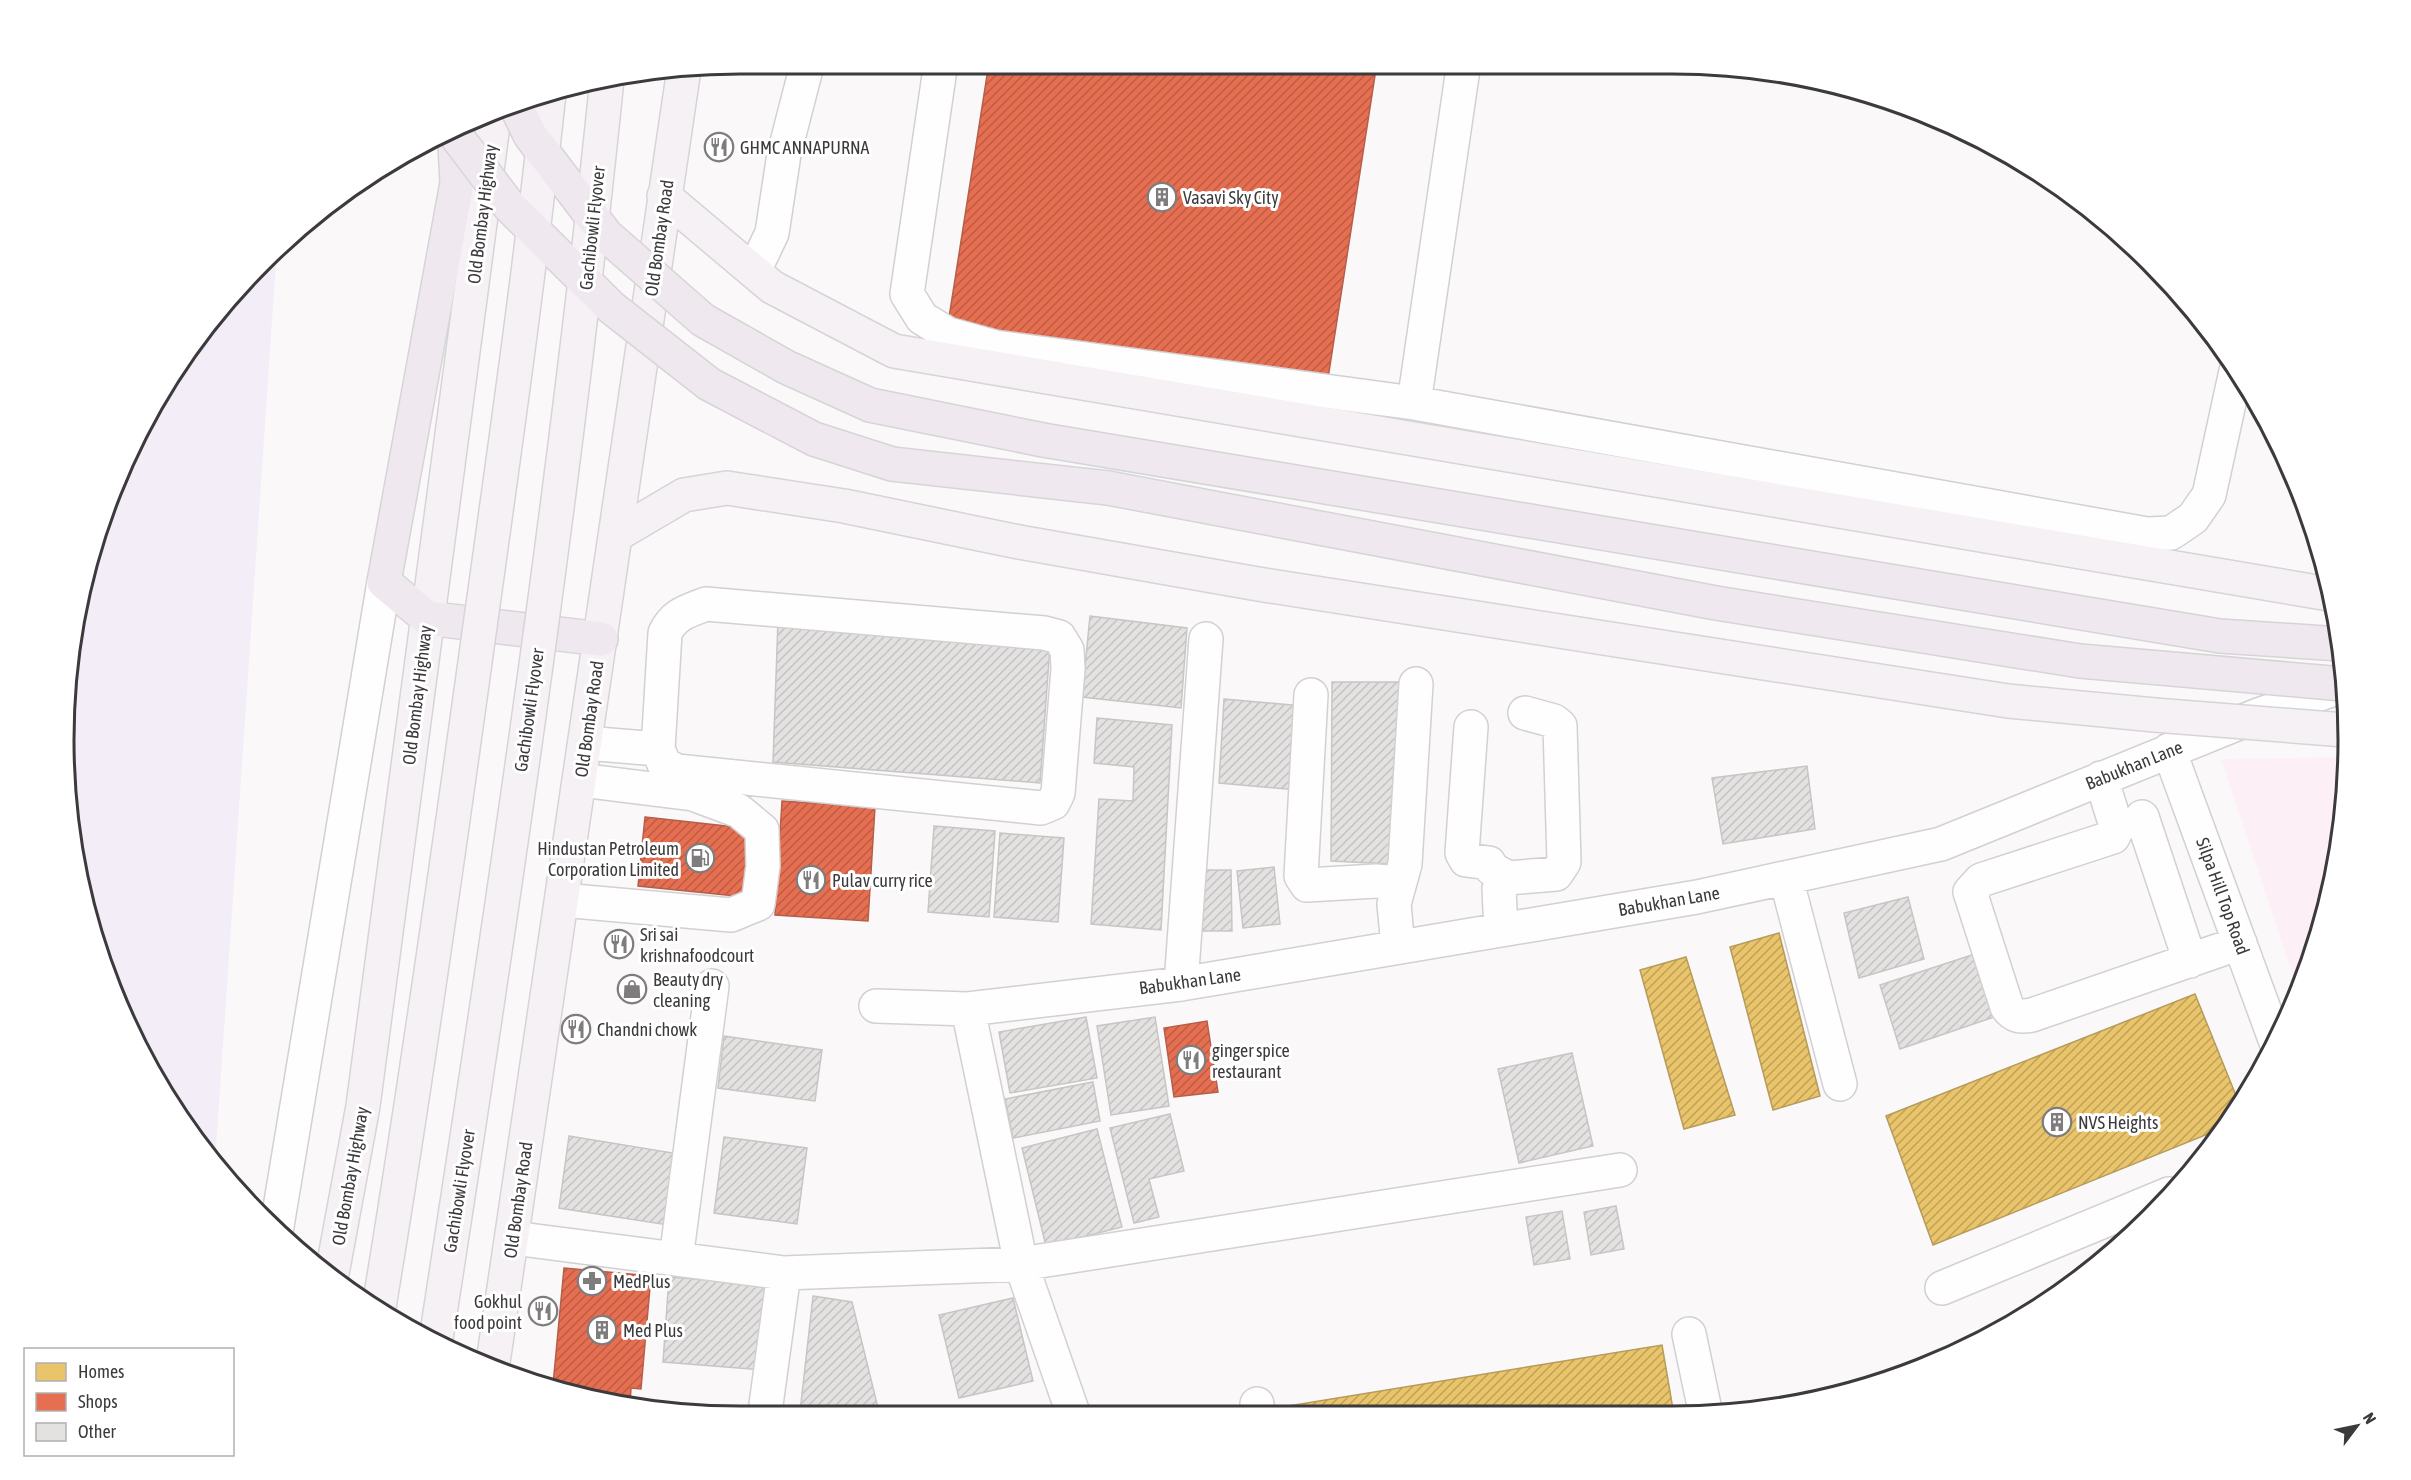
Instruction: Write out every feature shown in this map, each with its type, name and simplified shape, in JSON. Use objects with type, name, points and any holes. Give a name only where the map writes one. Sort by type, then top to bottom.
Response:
[{"type":"highway","points":[[519,112],[530,135],[606,235],[703,320],[786,367],[870,405],[1043,440],[2220,636],[2330,643]]},
{"type":"highway","points":[[458,136],[510,207],[612,308],[709,384],[814,439],[892,464],[1108,488],[1716,603],[2068,659],[2335,684]]},
{"type":"highway","points":[[453,138],[457,183],[384,582],[427,618],[601,639]]},
{"type":"main road","name":"Old Bombay Road","points":[[494,1359],[683,76]]},
{"type":"main road","name":"Gachibowli Flyover","points":[[436,1333],[532,694],[585,295],[606,87]]},
{"type":"main road","points":[[380,1300],[411,1114],[493,536],[531,264],[548,102]]},
{"type":"main road","name":"Old Bombay Highway","points":[[333,1268],[363,1106],[494,121]]},
{"type":"main road","points":[[664,196],[772,287],[894,351],[2144,565],[2321,593]]},
{"type":"main road","points":[[616,535],[684,495],[727,488],[844,506],[1019,542],[1281,588],[2008,701],[2338,729]]},
{"type":"street","points":[[754,271],[772,233],[784,154],[805,73]]},
{"type":"street","points":[[939,73],[907,294],[922,318],[948,334],[996,347],[1414,403],[2147,534],[2171,533],[2193,518],[2209,495],[2233,383]]},
{"type":"street","points":[[1414,403],[1462,73]]},
{"type":"street","points":[[278,1220],[384,582]]},
{"type":"street","points":[[706,604],[1044,633],[1059,637],[1067,650],[1068,669],[1058,793],[1053,803],[1041,807],[677,771],[664,764],[658,749],[666,633],[671,621],[683,612],[706,604]]},
{"type":"street","points":[[1181,984],[1206,639]]},
{"type":"street","points":[[1398,947],[1394,904],[1405,864],[1416,684]]},
{"type":"street","name":"Babukhan Lane","points":[[876,1006],[968,1009],[1181,984],[1697,897],[1941,844],[2169,750],[2335,688]]},
{"type":"street","points":[[1311,694],[1301,876],[1307,885],[1376,881],[1399,883]]},
{"type":"street","points":[[1471,727],[1461,853],[1466,860],[1489,863],[1491,869],[1508,878],[1556,874],[1564,862],[1560,726],[1554,721],[1525,713]]},
{"type":"street","points":[[585,743],[658,749]]},
{"type":"street","name":"Silpa Hill Top Road","points":[[2169,750],[2271,1030]]},
{"type":"street","points":[[2101,778],[2117,829],[2113,837],[1981,880],[1970,892],[2007,1007],[2017,1016],[2032,1015],[2240,943]]},
{"type":"street","points":[[562,900],[731,915],[758,904],[763,866],[762,830],[740,811],[693,794],[580,780]]},
{"type":"street","points":[[2142,817],[2190,961]]},
{"type":"street","points":[[1501,930],[1499,889],[1508,878]]},
{"type":"street","points":[[1785,878],[1840,1084]]},
{"type":"street","points":[[676,1259],[712,986]]},
{"type":"street","points":[[968,1009],[1021,1264],[1071,1406]]},
{"type":"street","points":[[513,1238],[784,1273],[1021,1264],[1620,1170]]},
{"type":"street","points":[[1942,1288],[2151,1201]]},
{"type":"street","points":[[766,1406],[784,1273]]},
{"type":"street","points":[[1689,1334],[1704,1405]]},
{"type":"shaded area","points":[[276,262],[216,1152],[186,1110],[142,1035],[124,995],[96,913],[79,827],[75,784],[75,696],[86,610],[96,567],[124,485],[142,445],[186,370],[211,334]]},
{"type":"shaded area","points":[[2337,757],[2332,827],[2325,870],[2315,913],[2293,977],[2221,759]]},
{"type":"building: Homes","points":[[1779,933],[1820,1096],[1773,1110],[1730,947]]},
{"type":"building: Homes","points":[[1686,957],[1735,1115],[1684,1129],[1640,970]]},
{"type":"building: Homes","name":"NVS Heights","points":[[2195,994],[2235,1094],[2208,1134],[1933,1245],[1886,1116]]},
{"type":"building: Homes","points":[[1662,1345],[1672,1406],[1671,1406],[1288,1406]]},
{"type":"building: Shops","name":"Vasavi Sky City","points":[[987,73],[1375,73],[1327,385],[948,324]]},
{"type":"building: Shops","points":[[782,801],[875,807],[868,921],[775,915]]},
{"type":"building: Shops","name":"Hindustan Petroleum Corporation Limited","points":[[645,817],[762,830],[755,898],[638,886]]},
{"type":"building: Shops","name":"ginger spice restaurant","points":[[1207,1021],[1218,1092],[1174,1097],[1164,1028]]},
{"type":"building: Shops","name":"Med Plus","points":[[564,1268],[651,1276],[641,1389],[631,1388],[630,1397],[553,1380]]},
{"type":"building: Other","points":[[1090,616],[1187,628],[1181,708],[1082,697]]},
{"type":"building: Other","points":[[778,620],[1050,646],[1040,783],[773,762]]},
{"type":"building: Other","points":[[1332,682],[1403,682],[1391,864],[1331,861]]},
{"type":"building: Other","points":[[1224,699],[1303,706],[1297,790],[1219,783]]},
{"type":"building: Other","points":[[1097,718],[1172,725],[1161,930],[1091,924],[1099,799],[1133,801],[1134,767],[1094,763]]},
{"type":"building: Other","points":[[1807,766],[1815,829],[1723,844],[1712,778]]},
{"type":"building: Other","points":[[934,826],[995,831],[989,917],[928,912]]},
{"type":"building: Other","points":[[1000,833],[1064,838],[1058,922],[994,917]]},
{"type":"building: Other","points":[[1274,867],[1280,924],[1243,928],[1237,871]]},
{"type":"building: Other","points":[[1197,870],[1231,870],[1232,931],[1197,931]]},
{"type":"building: Other","points":[[1908,897],[1924,959],[1859,978],[1844,913]]},
{"type":"building: Other","points":[[1978,953],[1997,1016],[1900,1049],[1880,985]]},
{"type":"building: Other","points":[[1086,1017],[1097,1078],[1010,1093],[999,1032]]},
{"type":"building: Other","points":[[1155,1017],[1169,1106],[1111,1115],[1097,1026]]},
{"type":"building: Other","points":[[724,1036],[822,1050],[815,1101],[718,1088]]},
{"type":"building: Other","points":[[1572,1053],[1593,1146],[1519,1163],[1498,1069]]},
{"type":"building: Other","points":[[1093,1082],[1100,1121],[1013,1138],[1005,1099]]},
{"type":"building: Other","points":[[1170,1114],[1184,1171],[1149,1179],[1159,1217],[1134,1223],[1110,1128]]},
{"type":"building: Other","points":[[1097,1129],[1122,1227],[1046,1246],[1022,1148]]},
{"type":"building: Other","points":[[569,1136],[679,1154],[668,1225],[559,1208]]},
{"type":"building: Other","points":[[724,1137],[807,1148],[797,1224],[714,1213]]},
{"type":"building: Other","points":[[1616,1206],[1624,1249],[1591,1255],[1584,1212]]},
{"type":"building: Other","points":[[1562,1211],[1570,1259],[1534,1265],[1526,1217]]},
{"type":"building: Other","points":[[669,1277],[769,1285],[763,1370],[663,1362]]},
{"type":"building: Other","points":[[813,1296],[852,1302],[878,1406],[801,1406]]},
{"type":"building: Other","points":[[1013,1298],[1033,1381],[959,1398],[939,1315]]},
{"type":"place","name":"GHMC ANNAPURNA","points":[[719,147]]},
{"type":"place","name":"Vasavi Sky City","points":[[1162,197]]},
{"type":"place","name":"Hindustan Petroleum Corporation Limited","points":[[700,858]]},
{"type":"place","name":"Pulav curry rice","points":[[811,880]]},
{"type":"place","name":"Sri sai krishnafoodcourt","points":[[619,944]]},
{"type":"place","name":"Beauty dry cleaning","points":[[632,989]]},
{"type":"place","name":"Chandni chowk","points":[[576,1029]]},
{"type":"place","name":"ginger spice restaurant","points":[[1191,1060]]},
{"type":"place","name":"NVS Heights","points":[[2057,1122]]},
{"type":"place","name":"MedPlus","points":[[592,1281]]},
{"type":"place","name":"Gokhul food point","points":[[543,1311]]},
{"type":"place","name":"Med Plus","points":[[602,1330]]}]
